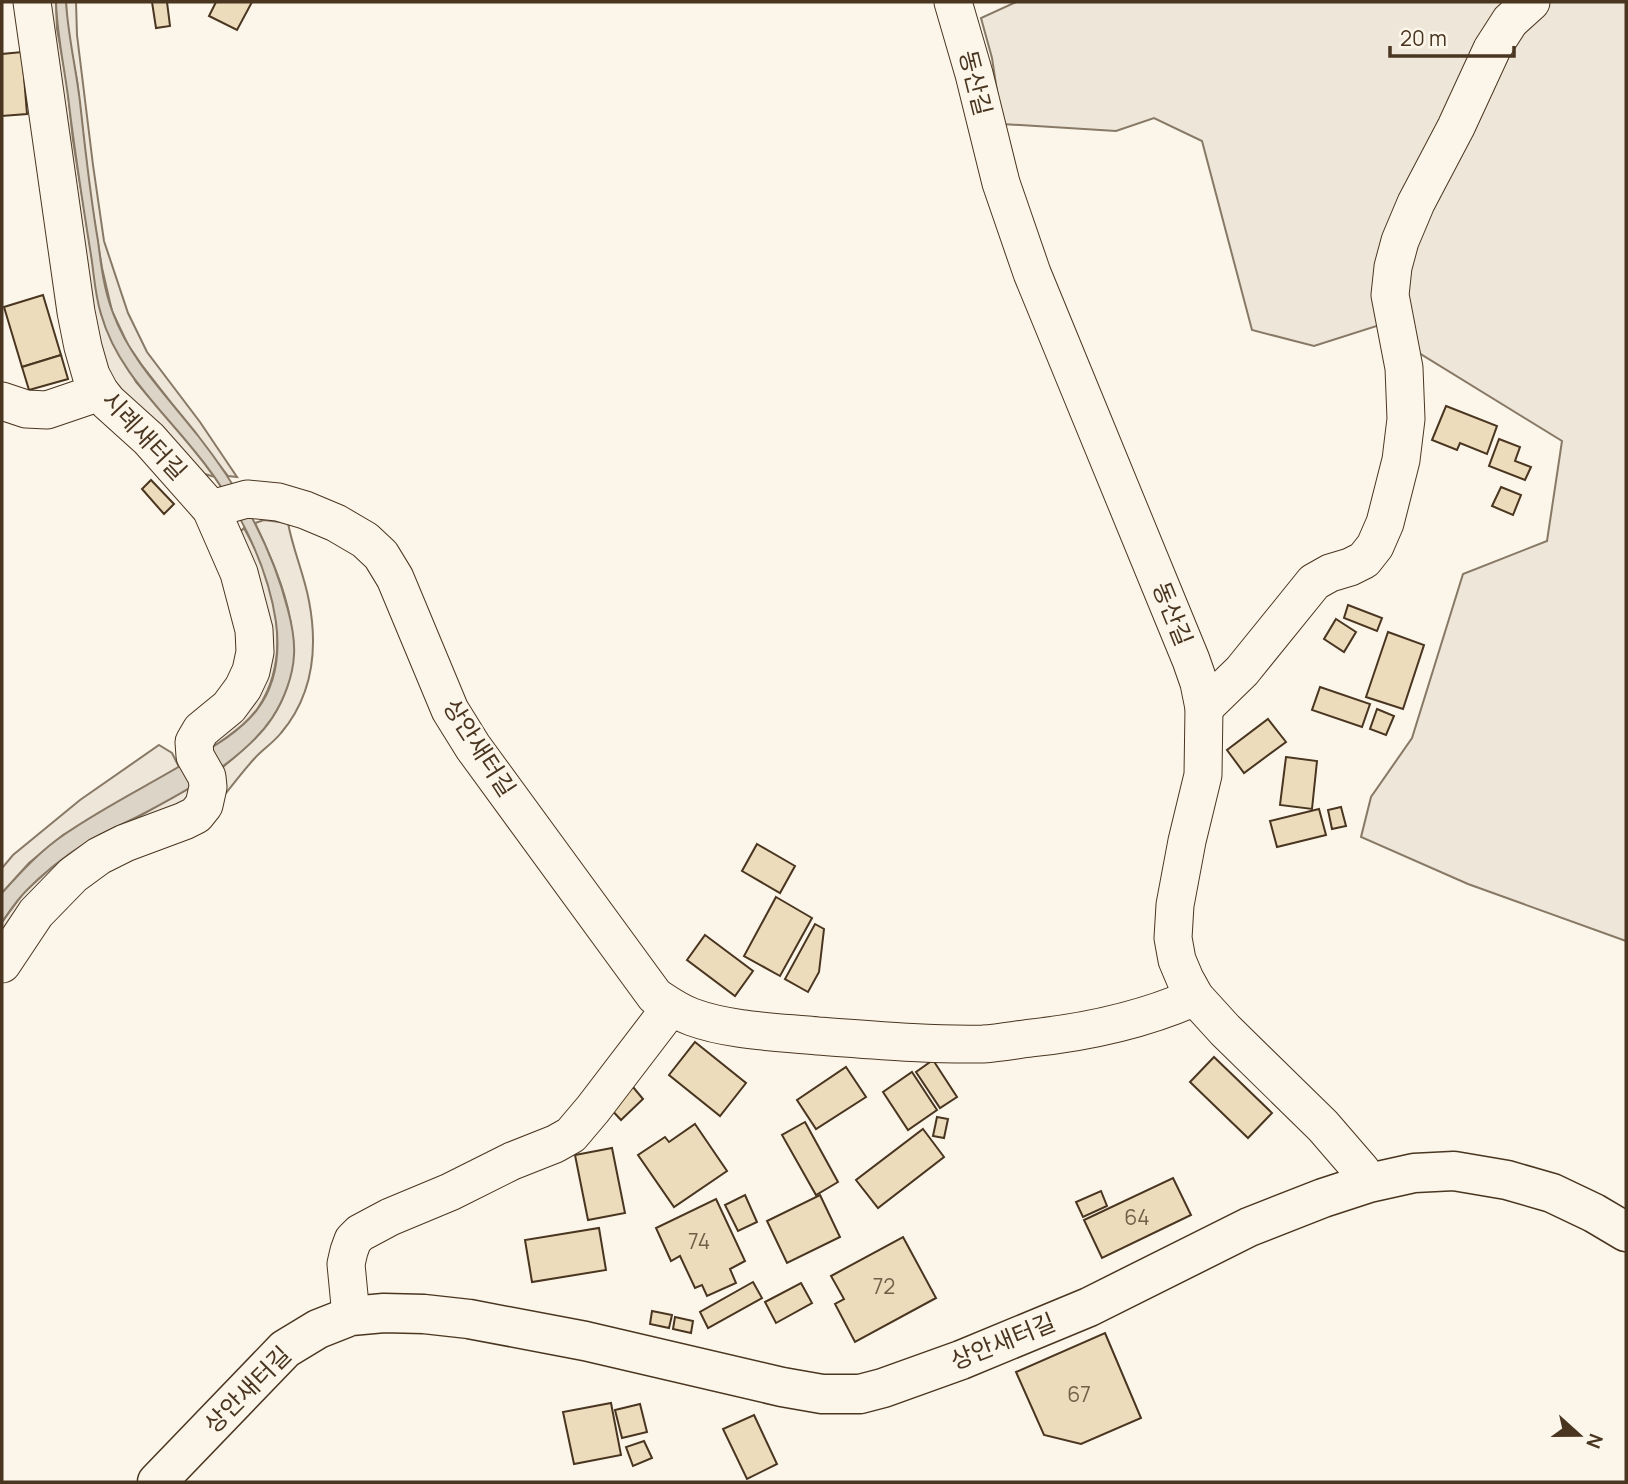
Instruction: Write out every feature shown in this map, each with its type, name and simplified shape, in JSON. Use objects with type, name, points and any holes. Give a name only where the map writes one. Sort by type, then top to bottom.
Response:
[{"type":"street","name":"시례새터길","points":[[2,964],[36,913],[73,875],[99,856],[125,843],[196,815],[207,796],[194,742],[201,730],[229,708],[243,688],[251,671],[255,652],[254,630],[239,573],[211,509],[149,439],[108,402],[91,375],[76,312],[32,2]]},
{"type":"street","name":"동산길","points":[[953,2],[1001,183],[1032,273],[1199,682],[1204,708],[1203,775],[1186,841],[1175,905],[1173,938],[1177,960],[1195,997],[1323,1126],[1362,1170],[1369,1183]]},
{"type":"street","points":[[1204,708],[1241,671],[1314,582],[1364,560],[1375,546],[1392,498],[1401,460],[1406,419],[1404,368],[1391,295],[1393,267],[1400,241],[1492,49],[1510,21],[1531,2]]},
{"type":"street","points":[[2,401],[26,409],[47,410],[100,392]]},
{"type":"street","name":"상안새터길","points":[[211,509],[247,499],[278,502],[336,523],[365,540],[380,555],[395,578],[450,710],[473,747],[655,996],[671,1007],[693,1017],[747,1029],[855,1039],[985,1044],[1063,1035],[1122,1023],[1166,1010],[1195,997]]},
{"type":"street","points":[[351,1316],[346,1264],[353,1240],[360,1233],[571,1135],[671,1007]]},
{"type":"street","name":"상안새터길","points":[[157,1482],[285,1349],[318,1329],[351,1316],[424,1314],[469,1319],[585,1341],[782,1387],[822,1394],[860,1394],[961,1360],[1089,1307],[1248,1227],[1369,1183],[1414,1173],[1454,1171],[1507,1180],[1552,1193],[1626,1232]]},
{"type":"shaded area","points":[[49,2],[56,2],[57,29],[67,83],[73,140],[101,314],[136,382],[215,477],[201,473],[111,379],[94,334]]},
{"type":"shaded area","points":[[56,2],[66,2],[90,189],[107,295],[113,313],[129,347],[214,456],[241,498],[263,541],[281,587],[292,627],[294,655],[290,679],[280,704],[260,734],[245,748],[211,775],[137,817],[93,838],[71,853],[19,898],[2,922],[2,893],[48,847],[95,815],[215,745],[250,718],[269,690],[277,657],[276,622],[271,599],[265,575],[246,529],[207,466],[127,369],[108,334],[101,314],[76,161]]},
{"type":"shaded area","points":[[66,2],[76,2],[77,35],[104,241],[128,313],[147,352],[200,422],[237,477],[228,476],[141,364],[128,345],[112,311],[90,195],[77,81],[67,28]]},
{"type":"shaded area","points":[[1016,2],[1512,2],[1383,324],[1314,346],[1252,330],[1202,141],[1154,118],[1116,131],[1002,124],[992,58],[981,18]]},
{"type":"shaded area","points":[[1541,2],[1626,2],[1626,941],[1468,884],[1361,837],[1371,797],[1412,738],[1463,574],[1547,541],[1562,441],[1411,348],[1398,300],[1447,161]]},
{"type":"shaded area","points":[[264,520],[288,523],[307,591],[312,619],[313,653],[306,687],[292,718],[226,793],[223,767],[256,738],[272,718],[285,694],[291,669],[293,644],[290,619],[276,570],[255,523]]},
{"type":"shaded area","points":[[244,528],[261,562],[273,598],[278,636],[277,655],[267,691],[254,714],[214,747],[212,739],[236,716],[240,532]]},
{"type":"shaded area","points":[[159,745],[172,753],[179,767],[63,835],[29,863],[2,893],[2,868],[13,855],[80,800]]},
{"type":"shaded area","points":[[191,787],[189,799],[2,945],[2,922],[24,892],[51,868],[89,841]]},
{"type":"building","points":[[152,2],[167,2],[170,26],[156,28]]},
{"type":"building","points":[[216,2],[252,2],[237,30],[209,16]]},
{"type":"building","points":[[22,52],[27,114],[2,116],[2,54]]},
{"type":"building","points":[[43,295],[61,355],[22,367],[4,307]]},
{"type":"building","points":[[61,355],[68,379],[29,390],[22,367]]},
{"type":"building","points":[[1446,406],[1497,426],[1487,454],[1460,443],[1457,450],[1432,440]]},
{"type":"building","points":[[1499,439],[1520,447],[1515,461],[1531,467],[1525,480],[1489,466]]},
{"type":"building","points":[[151,480],[174,504],[164,514],[142,489]]},
{"type":"building","points":[[1501,487],[1521,495],[1513,515],[1492,506]]},
{"type":"building","points":[[1348,605],[1382,618],[1377,631],[1344,618]]},
{"type":"building","points":[[1336,619],[1356,632],[1344,652],[1324,639]]},
{"type":"building","points":[[1388,632],[1424,645],[1403,709],[1366,697]]},
{"type":"building","points":[[1320,687],[1370,704],[1362,727],[1312,710]]},
{"type":"building","points":[[1377,709],[1394,716],[1386,735],[1370,729]]},
{"type":"building","points":[[1268,719],[1286,742],[1244,773],[1227,750]]},
{"type":"building","points":[[1286,757],[1317,761],[1312,809],[1280,805]]},
{"type":"building","points":[[1341,807],[1346,826],[1332,829],[1328,810]]},
{"type":"building","points":[[1319,809],[1326,835],[1277,847],[1270,821]]},
{"type":"building","points":[[757,844],[795,866],[780,893],[742,871]]},
{"type":"building","points":[[776,897],[812,918],[780,976],[744,956]]},
{"type":"building","points":[[815,924],[824,929],[819,972],[808,992],[785,979]]},
{"type":"building","points":[[705,935],[753,971],[735,996],[687,960]]},
{"type":"building","points":[[695,1042],[746,1083],[720,1116],[669,1075]]},
{"type":"building","points":[[1214,1057],[1272,1113],[1248,1138],[1190,1082]]},
{"type":"building","points":[[933,1060],[957,1097],[940,1108],[916,1072]]},
{"type":"building","points":[[846,1067],[866,1097],[816,1129],[797,1100]]},
{"type":"building","points":[[912,1072],[937,1110],[908,1130],[883,1092]]},
{"type":"building","points":[[633,1087],[643,1099],[621,1120],[609,1107]]},
{"type":"building","points":[[937,1117],[948,1119],[944,1138],[933,1136]]},
{"type":"building","points":[[805,1122],[838,1182],[816,1195],[782,1135]]},
{"type":"building","points":[[695,1124],[727,1171],[674,1207],[638,1155],[665,1137],[669,1142]]},
{"type":"building","points":[[923,1129],[944,1157],[878,1208],[856,1180]]},
{"type":"building","points":[[612,1148],[625,1213],[588,1220],[575,1155]]},
{"type":"building","points":[[1173,1178],[1191,1215],[1102,1258],[1084,1220]]},
{"type":"building","points":[[1101,1191],[1107,1206],[1083,1217],[1076,1202]]},
{"type":"building","points":[[745,1195],[757,1222],[738,1231],[725,1205]]},
{"type":"building","points":[[820,1195],[840,1237],[787,1263],[767,1221]]},
{"type":"building","points":[[716,1199],[745,1261],[730,1269],[736,1283],[707,1296],[702,1285],[695,1288],[680,1256],[671,1261],[656,1228]]},
{"type":"building","points":[[599,1228],[606,1270],[532,1282],[525,1240]]},
{"type":"building","points":[[903,1237],[936,1298],[855,1342],[835,1304],[844,1299],[831,1276]]},
{"type":"building","points":[[753,1282],[762,1298],[708,1328],[700,1312]]},
{"type":"building","points":[[801,1283],[812,1303],[776,1323],[765,1302]]},
{"type":"building","points":[[652,1311],[672,1315],[669,1328],[650,1324]]},
{"type":"building","points":[[675,1317],[693,1321],[691,1333],[673,1329]]},
{"type":"building","points":[[1105,1333],[1141,1418],[1081,1444],[1044,1435],[1016,1372]]},
{"type":"building","points":[[611,1403],[621,1455],[574,1464],[563,1412]]},
{"type":"building","points":[[640,1404],[647,1432],[622,1438],[615,1410]]},
{"type":"building","points":[[754,1415],[777,1464],[747,1479],[723,1429]]},
{"type":"building","points":[[644,1441],[652,1458],[633,1466],[626,1447]]}]
